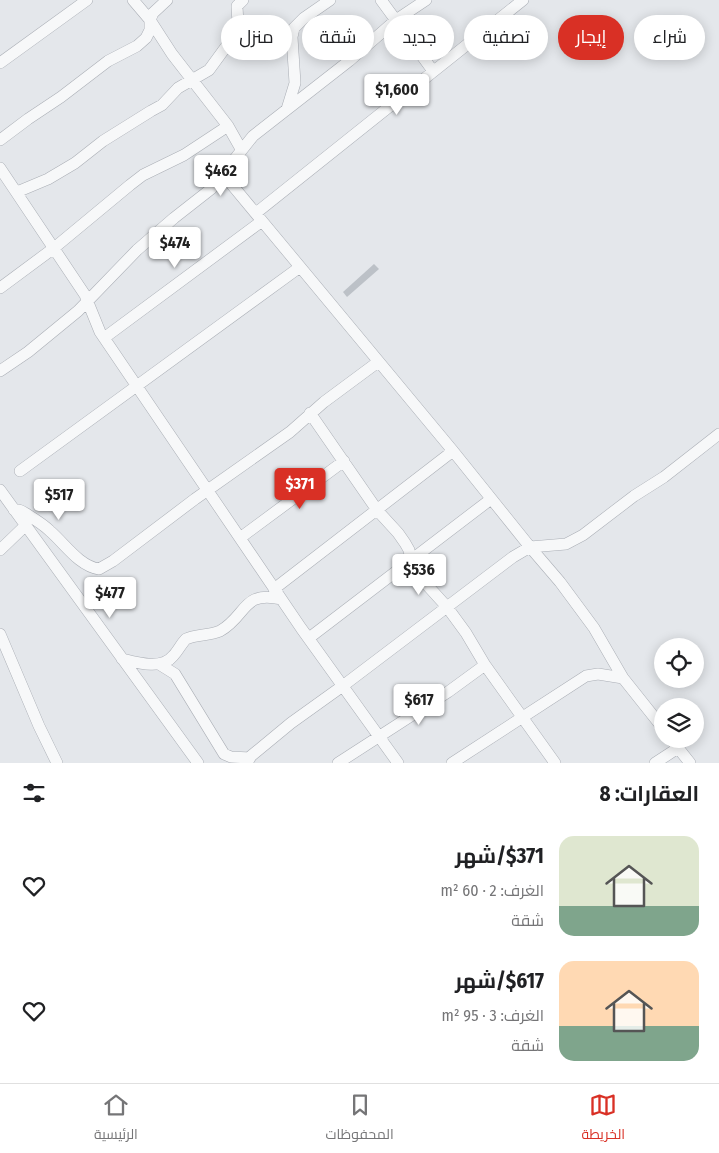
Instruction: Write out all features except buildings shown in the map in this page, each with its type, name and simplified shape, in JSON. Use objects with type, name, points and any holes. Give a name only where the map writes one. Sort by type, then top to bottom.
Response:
[{"type":"street","points":[[0,63],[87,0]]},
{"type":"street","points":[[133,0],[150,20],[172,54],[228,126],[241,150]]},
{"type":"street","points":[[0,140],[108,61],[137,46],[146,38],[150,30],[150,20],[158,7],[167,0]]},
{"type":"street","points":[[17,192],[48,179],[75,163],[103,141],[162,105],[178,88],[209,70],[232,40],[238,24],[237,6],[243,0]]},
{"type":"street","points":[[287,109],[295,83],[292,37],[294,28],[304,18],[330,0]]},
{"type":"street","points":[[381,0],[392,15]]},
{"type":"street","points":[[404,15],[426,0]]},
{"type":"street","points":[[104,338],[259,217],[433,71],[522,0]]},
{"type":"street","points":[[0,371],[28,352],[88,302],[136,250],[204,196],[253,136],[349,61],[384,30]]},
{"type":"street","points":[[425,60],[433,71]]},
{"type":"street","points":[[0,288],[54,248],[130,184],[143,175],[184,155],[228,126]]},
{"type":"street","points":[[0,168],[88,302],[94,321],[104,338],[274,589],[398,763]]},
{"type":"street","points":[[223,174],[560,582],[594,628],[623,678],[654,717]]},
{"type":"street","points":[[20,471],[300,267]]},
{"type":"street","points":[[14,510],[20,510],[37,520],[80,560],[89,566],[99,569],[113,561],[290,432],[310,413],[378,362]]},
{"type":"street","points":[[310,413],[377,510],[398,533],[409,550],[412,566],[418,575],[447,607],[466,633],[485,665],[555,763]]},
{"type":"street","points":[[122,659],[159,664],[176,674],[224,754],[248,760],[291,723],[513,557],[530,547],[566,544],[583,536],[719,434]]},
{"type":"street","points":[[274,589],[453,452]]},
{"type":"street","points":[[240,538],[344,461]]},
{"type":"street","points":[[0,490],[198,763]]},
{"type":"street","points":[[309,638],[491,499]]},
{"type":"street","points":[[0,550],[26,526]]},
{"type":"street","points":[[159,664],[169,660],[188,638],[213,634],[222,629],[254,599],[267,596],[281,599]]},
{"type":"street","points":[[0,634],[39,726],[57,763]]},
{"type":"street","points":[[338,763],[448,692],[485,665]]},
{"type":"street","points":[[452,763],[586,676],[598,674],[623,678]]},
{"type":"street","points":[[655,763],[669,748]]},
{"type":"street","points":[[678,748],[690,763]]}]
